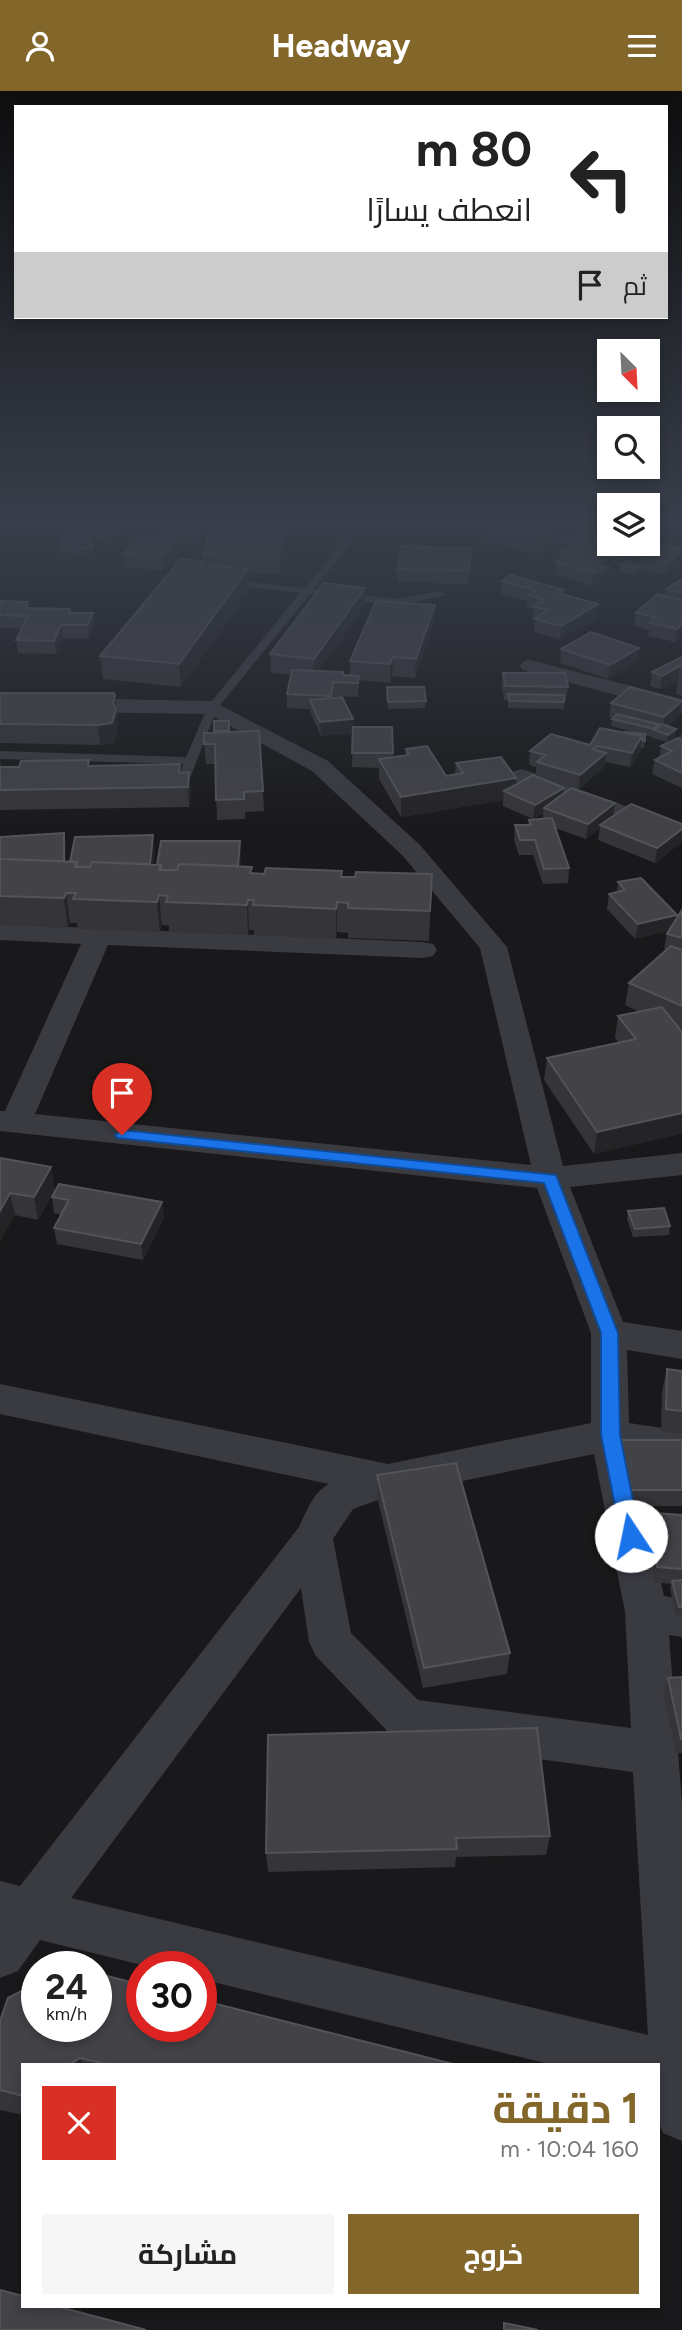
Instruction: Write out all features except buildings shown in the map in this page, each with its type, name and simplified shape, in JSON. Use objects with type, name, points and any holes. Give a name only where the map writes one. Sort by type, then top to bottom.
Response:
[{"type":"street","points":[[530,666],[682,706]]},
{"type":"street","points":[[0,704],[212,708],[320,766],[411,850],[492,947],[550,1178],[609,1333],[610,1435],[664,1615],[656,1753],[680,2084],[660,2079]]},
{"type":"street","points":[[522,776],[682,834]]},
{"type":"street","points":[[0,932],[423,950]]},
{"type":"street","points":[[97,936],[8,1122],[550,1178],[682,1164]]},
{"type":"street","points":[[609,1333],[682,1345]]},
{"type":"street","points":[[0,1399],[388,1480]]},
{"type":"street","points":[[0,1953],[16,1910],[313,1539],[324,1516],[340,1497],[388,1480],[610,1435],[682,1447]]},
{"type":"street","points":[[313,1539],[331,1642],[407,1720],[656,1753]]},
{"type":"street","points":[[16,1910],[600,2063]]},
{"type":"lane","points":[[160,796],[184,778],[212,708],[278,625]]},
{"type":"lane","points":[[0,755],[190,761]]},
{"type":"route","points":[[122,1135],[550,1178],[609,1333],[610,1435],[631,1536]]}]
